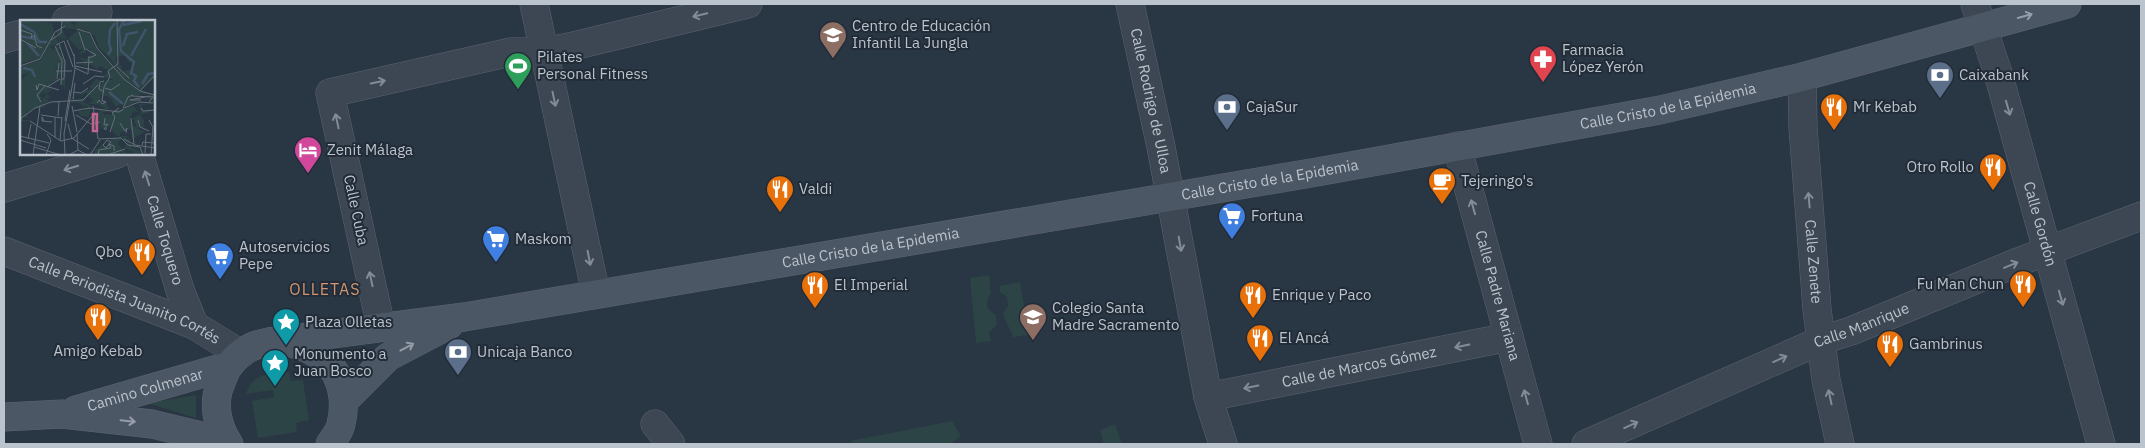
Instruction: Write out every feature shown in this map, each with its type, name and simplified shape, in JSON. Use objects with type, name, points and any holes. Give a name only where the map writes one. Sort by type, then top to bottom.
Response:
[{"type":"main road","name":"Calle Cristo de la Epidemia","points":[[269,342],[464,317],[1660,110],[1802,77],[1979,16],[2067,4]]},
{"type":"main road","name":"Calle Cristo de la Epidemia","points":[[344,401],[388,357],[464,317]]},
{"type":"main road","points":[[228,443],[216,417],[218,391],[235,360],[254,346],[269,342],[296,343],[319,354],[337,375],[344,401],[341,426],[330,444]]},
{"type":"main road","name":"Camino Colmenar","points":[[62,414],[235,360]]},
{"type":"main road","name":"Camino Colmenar","points":[[4,417],[62,414],[152,424],[228,443]]},
{"type":"street","points":[[534,4],[596,294]]},
{"type":"street","points":[[544,52],[569,48],[748,4]]},
{"type":"street","name":"Calle Rodrigo de Ulloa","points":[[1130,4],[1171,196],[1208,397],[1223,444]]},
{"type":"street","points":[[70,20],[98,12]]},
{"type":"street","name":"Calle Gordón","points":[[1979,16],[1998,72],[2101,444]]},
{"type":"street","points":[[4,39],[20,34]]},
{"type":"street","name":"Calle Cuba","points":[[381,327],[330,92],[511,52],[544,52]]},
{"type":"street","name":"Calle Zenete","points":[[1802,77],[1803,128],[1817,310],[1826,380],[1840,444]]},
{"type":"street","name":"Calle Padre Mariana","points":[[1457,146],[1538,444]]},
{"type":"street","points":[[4,188],[114,155]]},
{"type":"street","name":"Calle Toquero","points":[[139,155],[180,290],[194,324]]},
{"type":"street","name":"Calle Manrique","points":[[1590,444],[1822,340],[1851,331],[2048,251],[2141,216]]},
{"type":"street","name":"Calle Periodista Juanito Cortés","points":[[4,251],[194,324],[235,360]]},
{"type":"street","name":"Calle de Marcos Gómez","points":[[1208,397],[1509,337]]},
{"type":"green space","points":[[989,275],[991,293],[987,305],[989,310],[995,314],[997,324],[989,333],[991,341],[976,343],[970,278]]},
{"type":"green space","points":[[1020,282],[1029,335],[1013,337],[1003,313],[1008,306],[1007,297],[1000,292],[999,286]]},
{"type":"green space","points":[[289,372],[291,381],[303,380],[309,420],[296,423],[297,432],[258,438],[252,401],[274,397],[273,390],[246,394],[249,387],[253,381],[268,374]]},
{"type":"green space","points":[[196,395],[196,418],[147,403]]},
{"type":"green space","points":[[952,421],[961,436],[950,444],[854,444],[850,441]]},
{"type":"green space","points":[[1115,424],[1122,444],[1104,444],[1100,430]]},
{"type":"place","name":"Centro de Educación Infantil La Jungla","points":[[833,59]]},
{"type":"place","name":"Farmacia López Yerón","points":[[1543,83]]},
{"type":"place","name":"Pilates Personal Fitness","points":[[518,90]]},
{"type":"place","name":"Caixabank","points":[[1940,99]]},
{"type":"place","name":"CajaSur","points":[[1227,131]]},
{"type":"place","name":"Mr Kebab","points":[[1834,131]]},
{"type":"place","name":"Zenit Málaga","points":[[308,174]]},
{"type":"place","name":"Otro Rollo","points":[[1993,191]]},
{"type":"place","name":"Tejeringo's","points":[[1442,205]]},
{"type":"place","name":"Valdi","points":[[780,213]]},
{"type":"place","name":"Fortuna","points":[[1232,240]]},
{"type":"place","name":"Maskom","points":[[496,263]]},
{"type":"place","name":"Qbo","points":[[142,276]]},
{"type":"place","name":"Autoservicios Pepe","points":[[220,280]]},
{"type":"place","name":"Fu Man Chun","points":[[2023,308]]},
{"type":"place","name":"El Imperial","points":[[815,309]]},
{"type":"place","name":"Enrique y Paco","points":[[1253,319]]},
{"type":"place","name":"Amigo Kebab","points":[[98,341]]},
{"type":"place","name":"Colegio Santa Madre Sacramento","points":[[1033,341]]},
{"type":"place","name":"Plaza Olletas","points":[[286,346]]},
{"type":"place","name":"El Ancá","points":[[1260,362]]},
{"type":"place","name":"Gambrinus","points":[[1890,368]]},
{"type":"place","name":"Unicaja Banco","points":[[458,376]]},
{"type":"place","name":"Monumento a Juan Bosco","points":[[275,387]]},
{"type":"district","name":"OLLETAS","points":[[325,289]]}]
